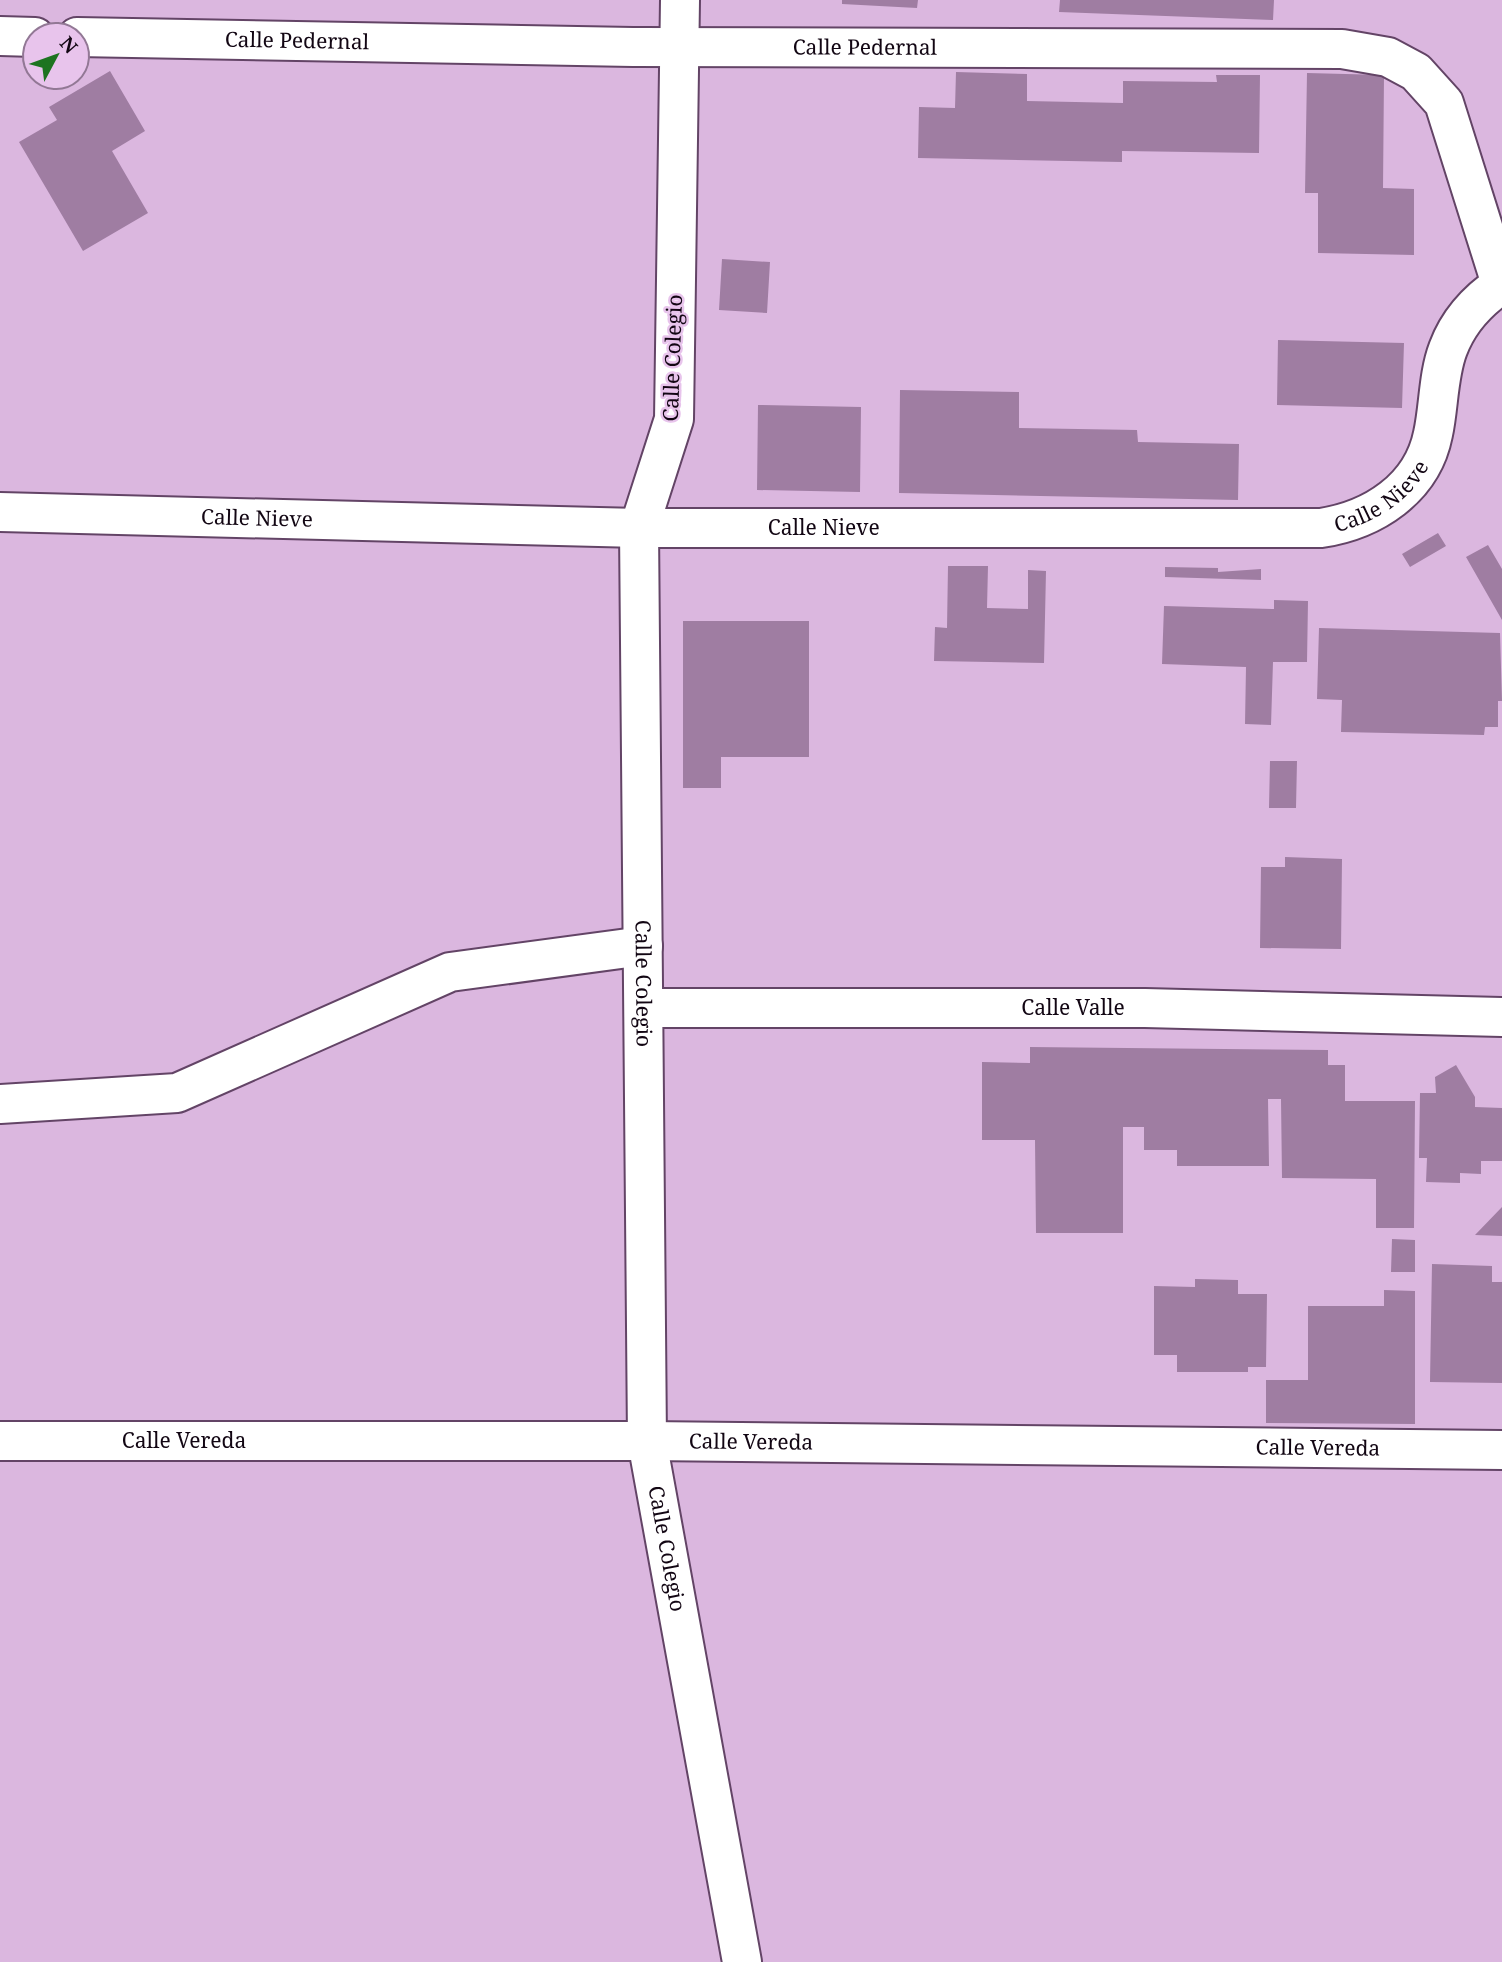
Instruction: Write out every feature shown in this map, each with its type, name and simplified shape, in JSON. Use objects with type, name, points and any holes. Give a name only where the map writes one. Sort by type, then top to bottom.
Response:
[{"type":"street","name":"Calle Colegio","points":[[680,0],[674,419],[639,528],[647,1441],[742,1962]]},
{"type":"street","points":[[0,36],[21,37]]},
{"type":"street","name":"Calle Pedernal","points":[[91,37],[605,47],[679,45],[1342,50],[1388,57],[1416,72],[1444,103],[1502,284]]},
{"type":"street","name":"Calle Nieve","points":[[0,512],[639,528],[1321,528],[1341,525],[1381,508],[1413,478],[1433,437],[1447,352],[1470,312],[1502,284]]},
{"type":"street","points":[[0,1104],[177,1093],[450,972],[643,946]]},
{"type":"street","name":"Calle Valle","points":[[643,1008],[1145,1008],[1502,1017]]},
{"type":"street","name":"Calle Vereda","points":[[0,1441],[647,1441],[1502,1450]]},
{"type":"building","points":[[842,0],[918,0],[917,8],[842,4]]},
{"type":"building","points":[[1060,0],[1274,0],[1273,20],[1059,12]]},
{"type":"building","points":[[110,71],[145,131],[112,151],[148,213],[83,251],[19,142],[57,120],[49,107],[76,91],[91,91],[91,82]]},
{"type":"building","points":[[956,72],[1027,74],[1027,101],[1123,103],[1123,81],[1217,82],[1216,75],[1260,75],[1259,153],[1122,151],[1122,162],[918,158],[919,107],[955,108]]},
{"type":"building","points":[[1307,73],[1384,75],[1383,188],[1414,189],[1414,255],[1318,253],[1318,193],[1305,193]]},
{"type":"building","points":[[722,259],[770,262],[767,313],[719,310]]},
{"type":"building","points":[[1278,340],[1404,343],[1402,408],[1277,405]]},
{"type":"building","points":[[900,390],[1019,392],[1019,428],[1137,430],[1138,442],[1239,444],[1238,500],[899,493]]},
{"type":"building","points":[[758,405],[861,407],[860,492],[757,490]]},
{"type":"building","points":[[1438,533],[1446,546],[1410,567],[1402,554]]},
{"type":"building","points":[[1488,545],[1502,569],[1502,620],[1466,557]]},
{"type":"building","points":[[948,566],[988,566],[987,608],[1028,609],[1028,570],[1046,571],[1044,663],[934,661],[935,627],[947,628]]},
{"type":"building","points":[[1165,567],[1218,568],[1218,572],[1261,569],[1261,580],[1165,577]]},
{"type":"building","points":[[1274,600],[1308,601],[1307,662],[1273,662],[1271,725],[1245,724],[1246,667],[1162,664],[1164,606],[1274,609]]},
{"type":"building","points":[[683,621],[809,621],[809,757],[721,757],[721,788],[683,788]]},
{"type":"building","points":[[1319,628],[1500,633],[1502,701],[1498,701],[1498,727],[1485,727],[1484,735],[1341,732],[1342,700],[1317,699]]},
{"type":"building","points":[[1270,761],[1297,761],[1296,808],[1269,808]]},
{"type":"building","points":[[1285,857],[1342,859],[1341,949],[1260,948],[1261,867],[1285,867]]},
{"type":"building","points":[[1030,1047],[1328,1050],[1328,1065],[1345,1065],[1345,1101],[1415,1101],[1414,1228],[1376,1228],[1376,1179],[1282,1178],[1281,1099],[1268,1099],[1269,1166],[1177,1166],[1177,1150],[1144,1150],[1144,1127],[1123,1127],[1123,1233],[1036,1233],[1035,1140],[982,1140],[982,1062],[1030,1063]]},
{"type":"building","points":[[1456,1065],[1475,1097],[1475,1107],[1502,1108],[1502,1161],[1481,1161],[1481,1174],[1460,1173],[1460,1183],[1426,1182],[1427,1158],[1419,1158],[1420,1093],[1436,1093],[1435,1077]]},
{"type":"building","points":[[1502,1207],[1502,1236],[1475,1235]]},
{"type":"building","points":[[1392,1239],[1415,1240],[1415,1272],[1391,1272]]},
{"type":"building","points":[[1432,1264],[1492,1266],[1492,1282],[1502,1282],[1502,1383],[1430,1382]]},
{"type":"building","points":[[1195,1279],[1238,1280],[1238,1294],[1267,1294],[1266,1367],[1248,1367],[1248,1372],[1177,1372],[1177,1355],[1154,1355],[1154,1286],[1195,1287]]},
{"type":"building","points":[[1384,1290],[1415,1291],[1415,1424],[1266,1423],[1266,1380],[1308,1380],[1308,1306],[1384,1306]]}]
